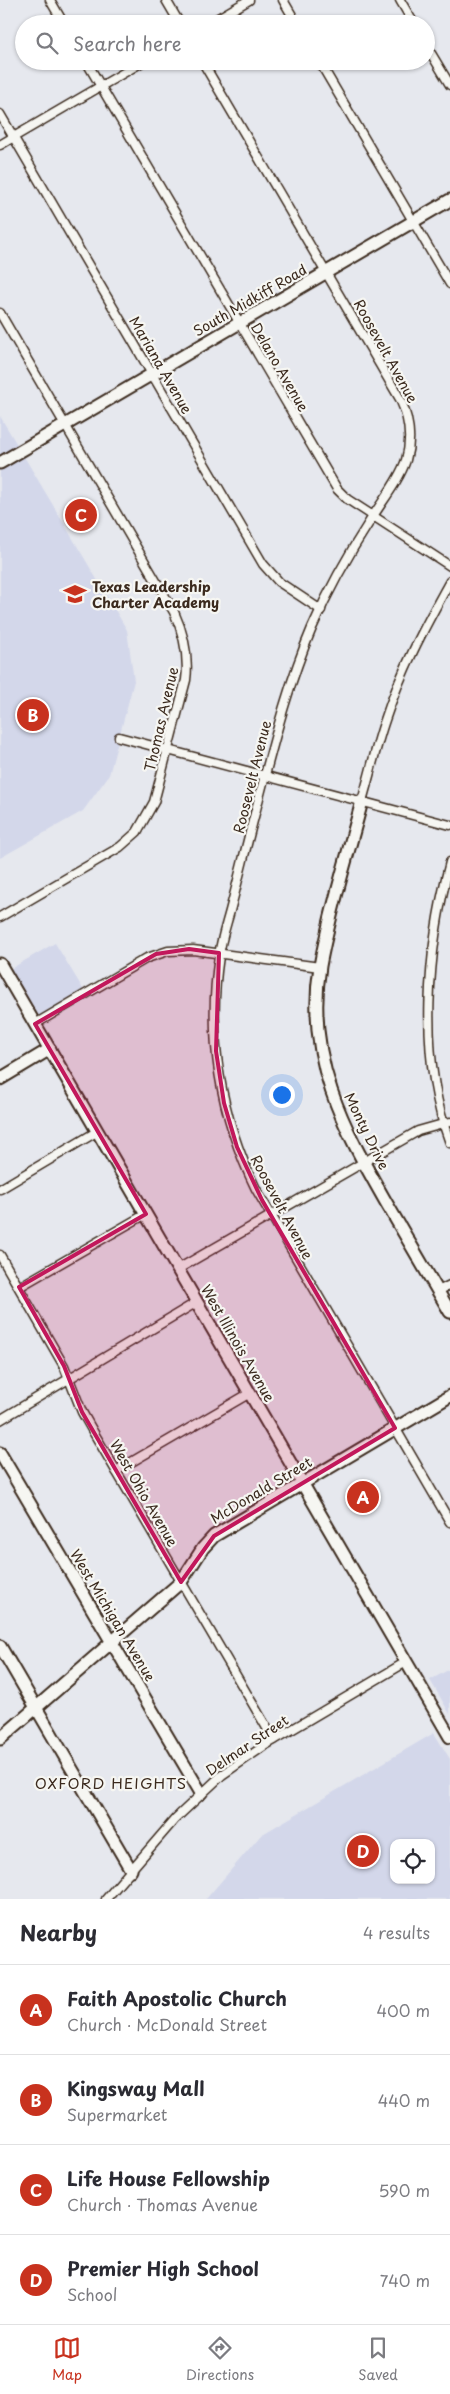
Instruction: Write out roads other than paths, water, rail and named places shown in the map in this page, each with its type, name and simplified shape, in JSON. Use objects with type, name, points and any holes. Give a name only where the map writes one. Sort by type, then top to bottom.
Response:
[{"type":"street","points":[[50,0],[59,15]]},
{"type":"street","points":[[166,0],[175,15]]},
{"type":"street","points":[[223,15],[249,0]]},
{"type":"street","points":[[283,0],[292,15]]},
{"type":"street","points":[[400,0],[409,15]]},
{"type":"street","points":[[435,60],[450,85]]},
{"type":"street","name":"Delano Avenue","points":[[91,70],[336,489],[347,499],[450,566]]},
{"type":"street","points":[[0,144],[128,70]]},
{"type":"street","name":"Roosevelt Avenue","points":[[207,70],[400,399],[407,416],[409,437],[406,461],[339,572],[321,610],[289,689],[219,954],[214,1018],[220,1084],[237,1147],[250,1177],[270,1215],[450,1522]]},
{"type":"street","points":[[324,70],[450,284]]},
{"type":"street","name":"Mariana Avenue","points":[[0,114],[263,564],[279,582],[321,610]]},
{"type":"street","name":"South Midkiff Road","points":[[0,463],[450,200]]},
{"type":"street","name":"Thomas Avenue","points":[[0,313],[66,424],[180,626],[186,650],[186,677],[154,802],[144,822],[134,835],[118,848],[0,917]]},
{"type":"street","points":[[362,801],[377,744],[396,688],[416,644],[450,581]]},
{"type":"street","points":[[119,737],[450,826]]},
{"type":"street","name":"Monty Drive","points":[[362,801],[320,967],[318,1022],[324,1068],[342,1121],[362,1161],[450,1312]]},
{"type":"street","points":[[450,862],[433,946],[430,1003],[433,1060],[450,1143]]},
{"type":"street","points":[[35,1024],[156,954],[189,949],[320,967]]},
{"type":"street","name":"West Illinois Avenue","points":[[0,964],[450,1736]]},
{"type":"street","points":[[0,1079],[50,1050]]},
{"type":"street","points":[[178,1269],[362,1161],[373,1158],[422,1129],[447,1123]]},
{"type":"street","points":[[0,1189],[98,1131]]},
{"type":"street","points":[[19,1287],[146,1214]]},
{"type":"street","name":"West Ohio Avenue","points":[[0,1255],[64,1366],[82,1412],[274,1740]]},
{"type":"street","points":[[438,1291],[450,1285]]},
{"type":"street","points":[[0,1420],[197,1302]]},
{"type":"street","points":[[116,1471],[250,1393]]},
{"type":"street","name":"McDonald Street","points":[[0,1739],[182,1582],[203,1548],[214,1536],[450,1396]]},
{"type":"street","name":"West Michigan Avenue","points":[[0,1453],[200,1793]]},
{"type":"street","points":[[0,1646],[131,1870]]},
{"type":"street","name":"Delmar Street","points":[[106,1899],[200,1793],[240,1761],[406,1662]]},
{"type":"place","name":"Life House Fellowship","points":[[81,515]]},
{"type":"place","name":"Texas Leadership Charter Academy","points":[[75,594]]},
{"type":"place","name":"Kingsway Mall","points":[[33,715]]},
{"type":"place","name":"Faith Apostolic Church","points":[[363,1497]]},
{"type":"place","name":"Premier High School","points":[[363,1851]]},
{"type":"district","name":"OXFORD HEIGHTS","points":[[111,1782]]}]
